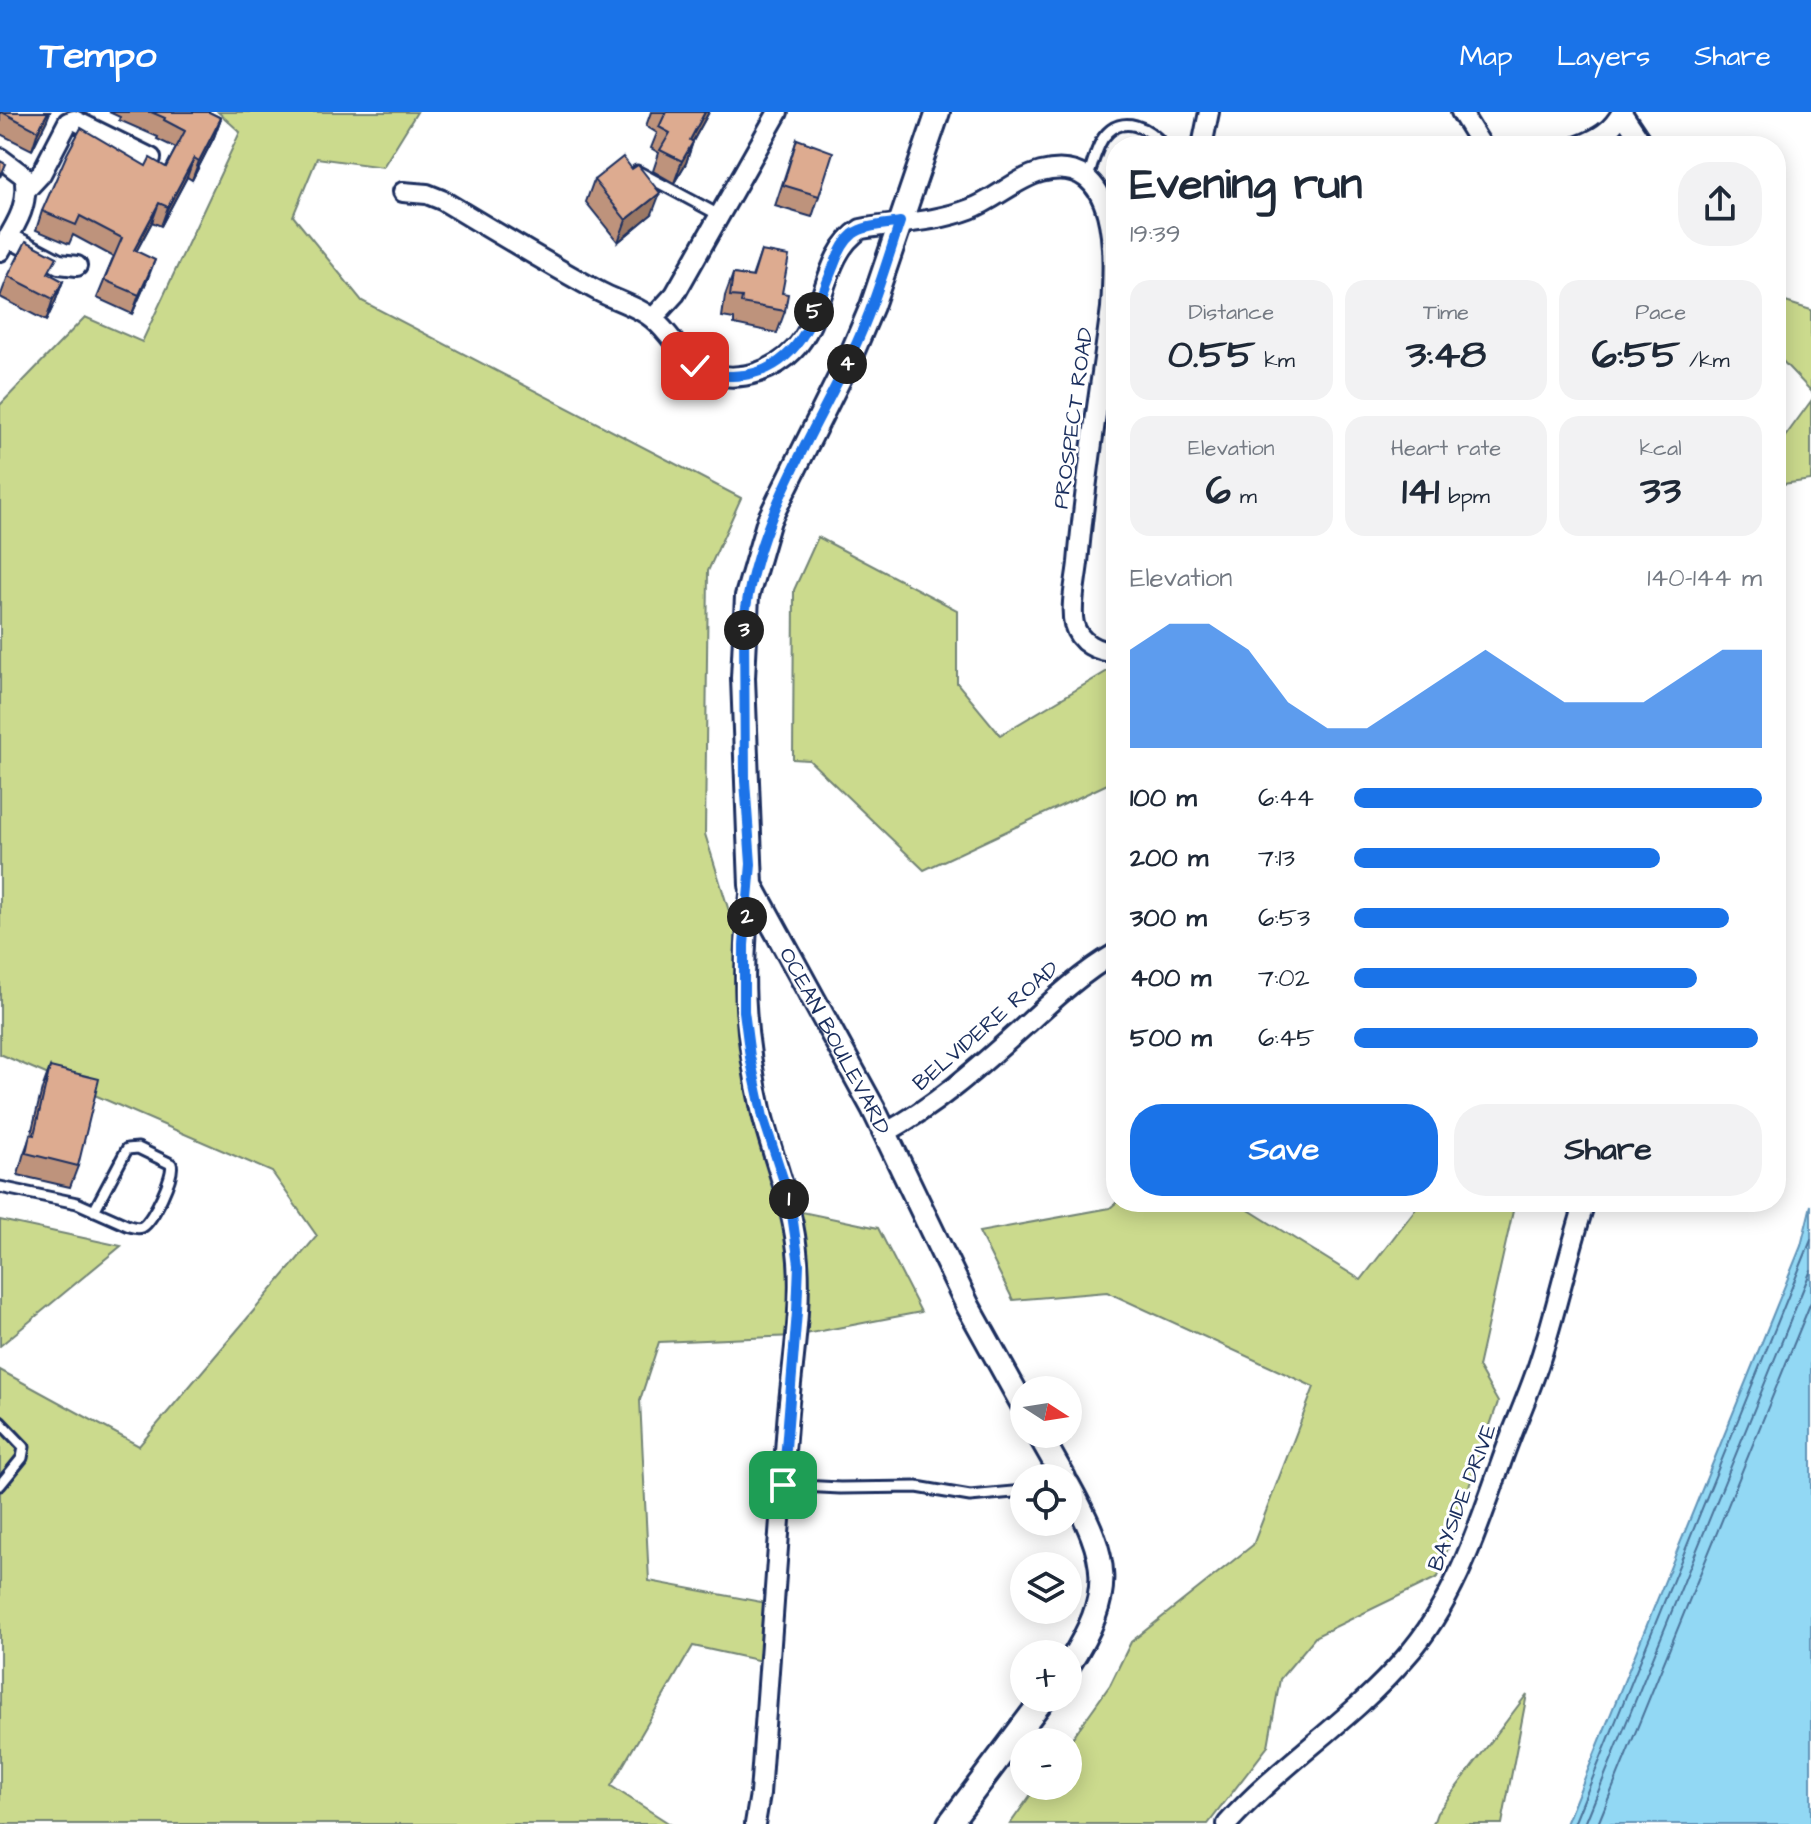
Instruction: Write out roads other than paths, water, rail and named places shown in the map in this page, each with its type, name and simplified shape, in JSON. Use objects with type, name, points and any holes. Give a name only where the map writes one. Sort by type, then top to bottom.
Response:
[{"type":"street","points":[[653,318],[675,294],[778,112]]},
{"type":"street","name":"OCEAN BOULEVARD","points":[[938,112],[872,306],[769,520],[747,596],[743,678],[751,885],[885,1133],[968,1306],[1010,1382]]},
{"type":"street","points":[[1204,136],[1209,112]]},
{"type":"street","points":[[1461,112],[1476,136]]},
{"type":"street","points":[[1602,136],[1615,125],[1622,112],[1638,136]]},
{"type":"street","points":[[27,189],[41,174],[68,122],[74,120],[151,158]]},
{"type":"street","points":[[0,158],[24,176],[27,189],[25,208],[4,244],[59,264],[77,266]]},
{"type":"street","points":[[403,192],[427,194],[442,200],[600,292],[653,318],[682,356],[695,366],[713,375],[739,377],[767,370],[794,350],[804,335],[840,249],[850,236],[861,229],[942,218],[973,208],[1025,178],[1043,172],[1067,170],[1081,174],[1087,180]]},
{"type":"street","name":"PROSPECT ROAD","points":[[1087,180],[1095,187],[1106,207]]},
{"type":"street","name":"PROSPECT ROAD","points":[[1106,346],[1079,549],[1073,621],[1084,642],[1106,650]]},
{"type":"street","points":[[751,885],[744,945],[746,1026],[763,1117],[790,1200],[799,1264],[760,1794],[755,1824]]},
{"type":"street","name":"BELVIDERE ROAD","points":[[885,1133],[915,1117],[973,1072],[1080,976],[1106,959]]},
{"type":"street","name":"BAYSIDE DRIVE","points":[[1227,1824],[1273,1777],[1363,1701],[1406,1658],[1427,1630],[1457,1578],[1476,1535],[1540,1361],[1582,1212]]},
{"type":"street","points":[[1082,1514],[1096,1544],[1102,1590],[1097,1614],[1082,1641]]},
{"type":"street","points":[[949,1824],[1033,1712]]},
{"type":"lane","points":[[1087,180],[1104,136],[1120,126],[1138,125],[1156,136]]},
{"type":"lane","points":[[632,169],[719,215]]},
{"type":"lane","points":[[0,1187],[77,1203],[94,1211],[129,1226],[143,1226],[150,1219],[172,1175],[171,1164],[138,1148],[127,1149],[94,1211]]},
{"type":"lane","points":[[0,1422],[24,1447],[22,1458],[0,1485]]},
{"type":"lane","points":[[783,1485],[917,1487],[970,1496],[1010,1492]]},
{"type":"water","points":[[1811,1205],[1811,1824],[1566,1824],[1801,1246]]}]
